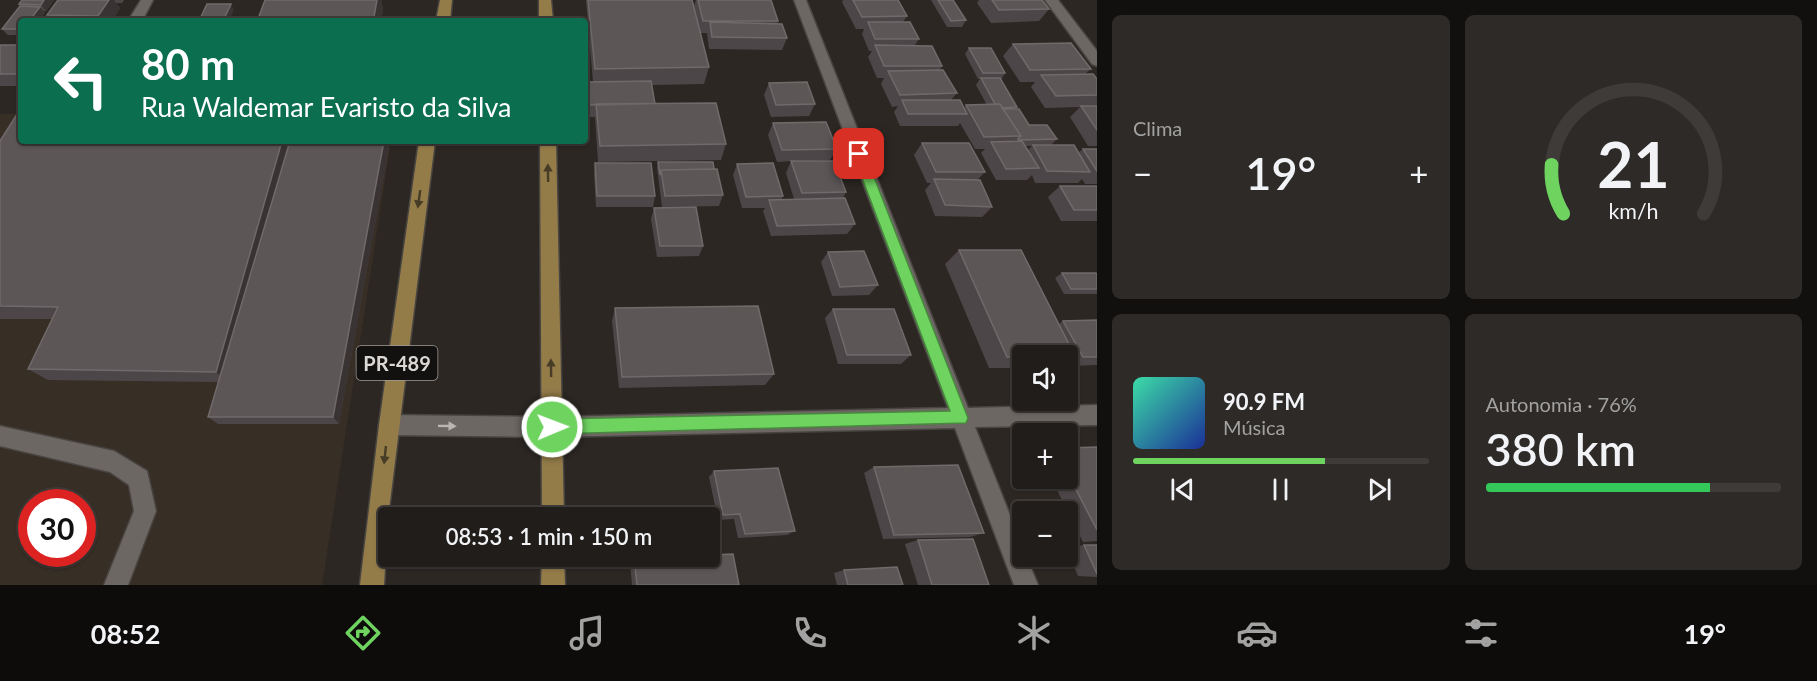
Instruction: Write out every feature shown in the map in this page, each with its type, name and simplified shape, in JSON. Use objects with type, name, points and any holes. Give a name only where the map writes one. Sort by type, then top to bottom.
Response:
[{"type":"main road","points":[[443,18],[446,0]]},
{"type":"main road","points":[[545,0],[546,18]]},
{"type":"main road","name":"PR-489","points":[[372,585],[389,425],[427,144]]},
{"type":"main road","points":[[548,144],[553,507]]},
{"type":"main road","points":[[553,567],[553,585]]},
{"type":"street","points":[[137,18],[147,0]]},
{"type":"street","points":[[800,0],[1026,585]]},
{"type":"street","points":[[1051,0],[1097,61]]},
{"type":"street","points":[[389,425],[552,427],[1097,415]]},
{"type":"street","points":[[0,436],[114,462],[139,479],[145,511],[116,585]]},
{"type":"shaded area","points":[[0,114],[18,114],[18,144],[391,144],[322,585],[0,585]]},
{"type":"building","points":[[22,0],[44,0],[41,5],[19,4]]},
{"type":"building","points":[[58,0],[109,0],[98,16],[47,15]]},
{"type":"building","points":[[265,0],[377,0],[374,17],[258,18]]},
{"type":"building","points":[[588,0],[692,0],[709,67],[595,69]]},
{"type":"building","points":[[698,0],[771,0],[778,21],[703,21]]},
{"type":"building","points":[[853,0],[898,0],[907,16],[862,17]]},
{"type":"building","points":[[938,0],[953,0],[966,20],[951,21]]},
{"type":"building","points":[[992,0],[1042,0],[1049,9],[999,10]]},
{"type":"building","points":[[207,4],[231,4],[224,18],[200,18]]},
{"type":"building","points":[[20,6],[40,7],[31,18],[18,18],[18,29],[2,29]]},
{"type":"building","points":[[710,22],[782,24],[787,38],[712,37]]},
{"type":"building","points":[[868,22],[910,22],[919,39],[875,39]]},
{"type":"building","points":[[1071,43],[1091,69],[1030,70],[1013,44]]},
{"type":"building","points":[[0,45],[18,45],[18,74],[0,74]]},
{"type":"building","points":[[875,45],[932,46],[942,66],[884,66]]},
{"type":"building","points":[[969,48],[991,48],[1005,73],[983,73]]},
{"type":"building","points":[[943,70],[957,93],[900,95],[888,71]]},
{"type":"building","points":[[1093,74],[1097,79],[1097,95],[1056,96],[1041,75]]},
{"type":"building","points":[[981,78],[1000,78],[1017,107],[1002,108],[1000,104],[995,104]]},
{"type":"building","points":[[651,81],[655,104],[588,105],[588,82]]},
{"type":"building","points":[[807,82],[815,104],[776,105],[769,83]]},
{"type":"building","points":[[902,100],[960,100],[967,114],[908,114]]},
{"type":"building","points":[[716,103],[726,144],[600,146],[596,104]]},
{"type":"building","points":[[1000,104],[1021,136],[984,137],[966,105]]},
{"type":"building","points":[[1081,106],[1097,106],[1097,130]]},
{"type":"building","points":[[1003,109],[1019,109],[1029,125],[1047,125],[1057,139],[1019,140],[1021,136]]},
{"type":"building","points":[[18,113],[18,144],[281,144],[216,372],[28,369],[58,307],[0,306],[0,141]]},
{"type":"building","points":[[826,122],[837,149],[782,150],[773,123]]},
{"type":"building","points":[[1022,141],[1039,168],[1006,169],[991,142]]},
{"type":"building","points":[[922,143],[969,143],[985,172],[936,172]]},
{"type":"building","points":[[289,144],[383,144],[333,417],[208,417]]},
{"type":"building","points":[[1033,145],[1074,145],[1090,172],[1047,171]]},
{"type":"building","points":[[1083,149],[1097,149],[1097,171]]},
{"type":"building","points":[[791,161],[834,161],[846,192],[802,193]]},
{"type":"building","points":[[658,162],[713,162],[714,169],[661,170],[660,175]]},
{"type":"building","points":[[595,163],[651,163],[655,196],[597,196]]},
{"type":"building","points":[[773,163],[783,196],[746,197],[737,164]]},
{"type":"building","points":[[717,169],[723,195],[665,196],[661,170]]},
{"type":"building","points":[[934,179],[980,180],[992,207],[945,205]]},
{"type":"building","points":[[1060,186],[1097,186],[1097,210],[1074,210]]},
{"type":"building","points":[[845,198],[855,224],[777,226],[769,200]]},
{"type":"building","points":[[696,207],[703,246],[660,246],[654,208]]},
{"type":"building","points":[[959,250],[1021,250],[1069,345],[1012,345],[1012,357],[1007,357]]},
{"type":"building","points":[[864,251],[878,285],[840,287],[828,252]]},
{"type":"building","points":[[1062,273],[1096,273],[1097,289],[1071,289]]},
{"type":"building","points":[[758,306],[774,374],[622,377],[615,308]]},
{"type":"building","points":[[833,309],[894,309],[911,355],[847,355]]},
{"type":"building","points":[[1097,320],[1097,357],[1083,357],[1063,321]]},
{"type":"building","points":[[1097,447],[1097,530],[1076,489],[1078,489],[1078,448]]},
{"type":"building","points":[[958,465],[984,533],[894,535],[874,467]]},
{"type":"building","points":[[778,468],[795,531],[745,534],[740,514],[723,515],[714,471]]},
{"type":"building","points":[[973,539],[989,585],[932,585],[918,540]]},
{"type":"building","points":[[1084,545],[1097,545],[1097,574]]},
{"type":"building","points":[[733,554],[739,585],[637,585],[635,567],[720,567],[720,555]]},
{"type":"building","points":[[897,567],[903,585],[848,585],[844,570]]},
{"type":"route","points":[[552,427],[960,418],[859,154]]}]
